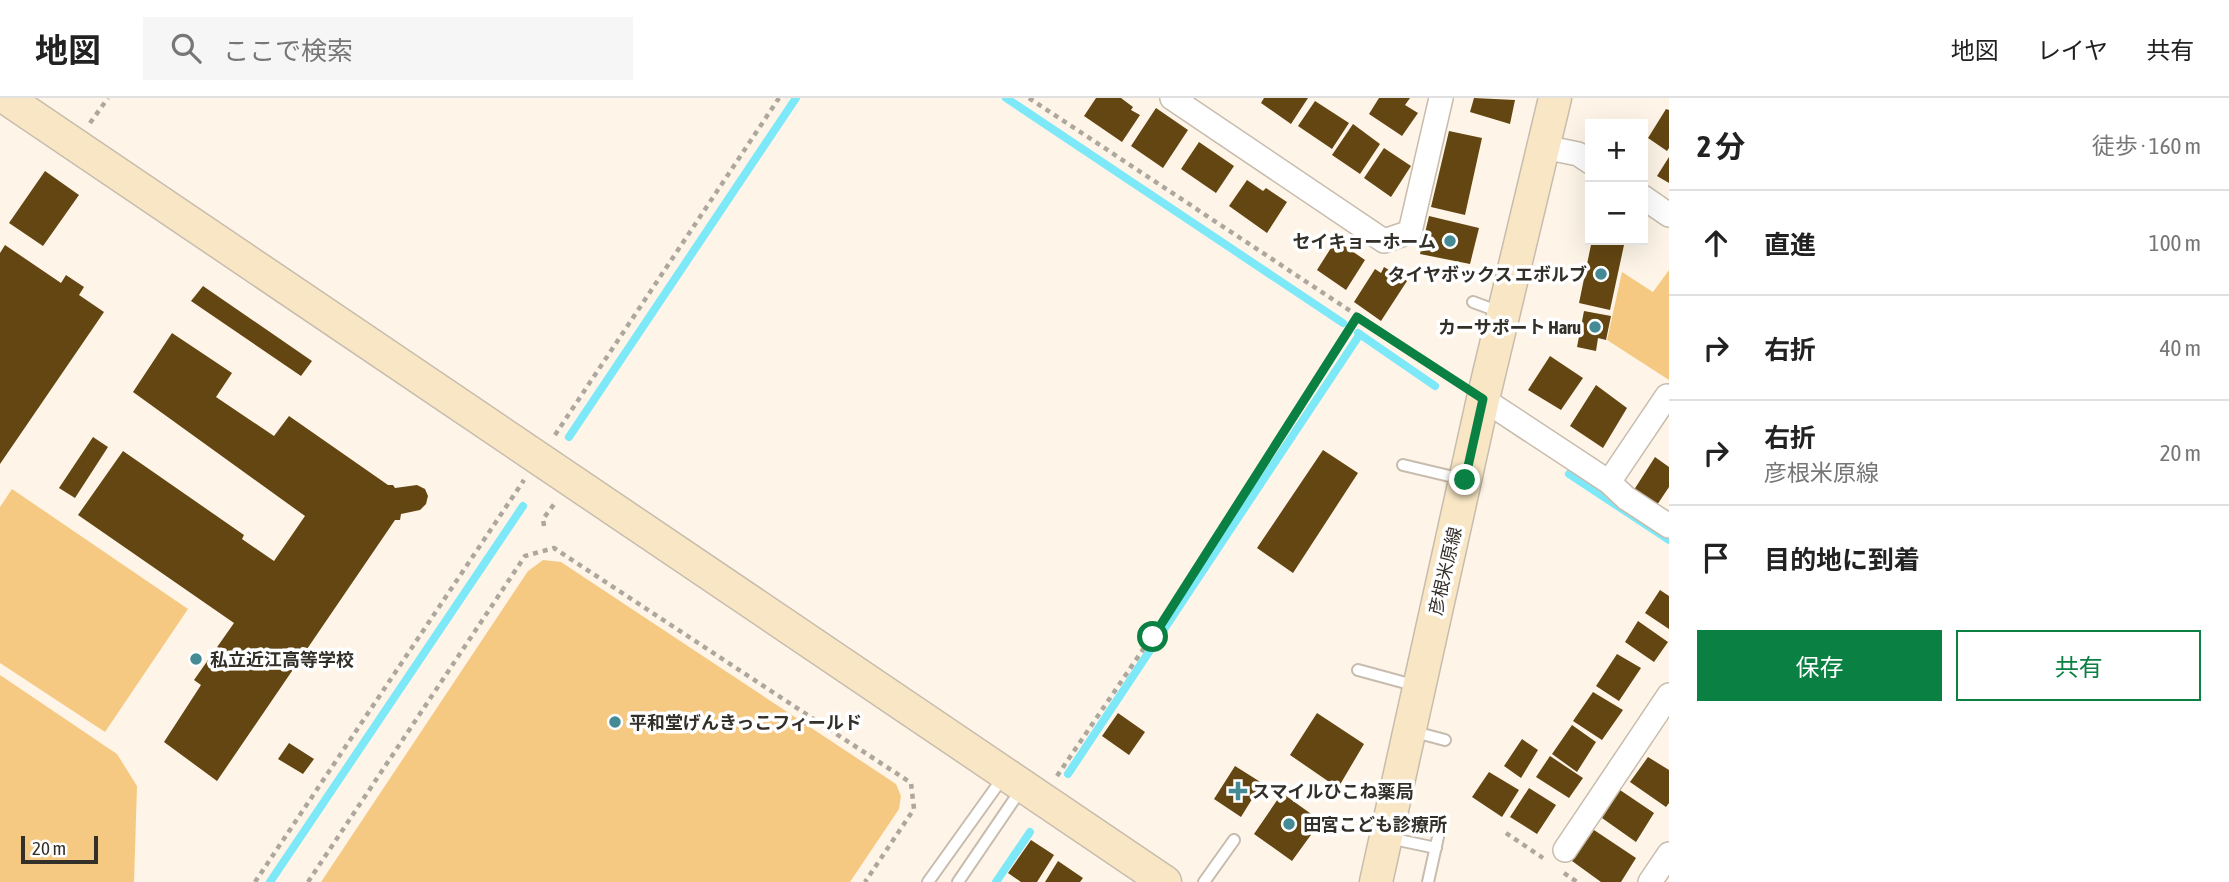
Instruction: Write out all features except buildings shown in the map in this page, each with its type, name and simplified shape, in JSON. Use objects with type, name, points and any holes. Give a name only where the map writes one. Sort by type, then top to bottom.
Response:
[{"type":"street","points":[[6,98],[1165,882]]},
{"type":"street","points":[[1171,98],[1384,241],[1410,232],[1441,98]]},
{"type":"street","name":"彦根米原線","points":[[1376,882],[1483,399],[1555,98]]},
{"type":"street","points":[[1544,147],[1578,154],[1585,159]]},
{"type":"street","points":[[1648,200],[1669,215]]},
{"type":"street","points":[[1609,482],[1667,396]]},
{"type":"street","points":[[1483,399],[1609,482],[1626,498],[1669,526]]},
{"type":"street","points":[[1565,850],[1669,695]]},
{"type":"street","points":[[1650,882],[1669,854]]},
{"type":"lane","points":[[1473,302],[1504,313]]},
{"type":"lane","points":[[1403,465],[1465,480]]},
{"type":"lane","points":[[1358,670],[1419,687]]},
{"type":"lane","points":[[1410,730],[1445,740]]},
{"type":"lane","points":[[928,882],[1014,779]]},
{"type":"lane","points":[[958,882],[1014,779]]},
{"type":"lane","points":[[1386,838],[1437,843],[1428,882]]},
{"type":"lane","points":[[1204,882],[1234,840]]},
{"type":"path","points":[[568,416],[779,98]]},
{"type":"path","points":[[1029,98],[1483,399]]},
{"type":"path","points":[[1066,762],[1195,573],[1357,317]]},
{"type":"path","points":[[255,882],[539,459]]},
{"type":"path","points":[[544,526],[543,519],[557,501]]},
{"type":"path","points":[[308,882],[525,556],[554,548],[911,783],[914,809],[865,882]]},
{"type":"shaded area","points":[[1669,270],[1669,380],[1607,340],[1622,272],[1653,292]]},
{"type":"shaded area","points":[[12,489],[188,609],[105,732],[0,663],[0,507]]},
{"type":"shaded area","name":"平和堂げんきっこフィールド","points":[[543,560],[561,562],[896,784],[901,796],[899,809],[850,882],[321,882],[528,571]]},
{"type":"shaded area","points":[[0,675],[117,754],[137,786],[134,882],[0,882]]},
{"type":"waterway","points":[[569,437],[796,98]]},
{"type":"waterway","points":[[1006,98],[1343,323]]},
{"type":"waterway","points":[[1358,333],[1435,386]]},
{"type":"waterway","points":[[1068,774],[1360,334]]},
{"type":"waterway","points":[[1569,474],[1669,540]]},
{"type":"waterway","points":[[270,882],[523,506]]},
{"type":"waterway","points":[[996,882],[1030,832]]},
{"type":"place","name":"セイキョーホーム","points":[[1450,241]]},
{"type":"place","name":"タイヤボックス エボルブ","points":[[1601,274]]},
{"type":"place","name":"カーサポート Haru","points":[[1595,327]]},
{"type":"place","name":"私立近江高等学校","points":[[196,659]]},
{"type":"place","name":"平和堂げんきっこフィールド","points":[[615,722]]},
{"type":"place","name":"スマイルひこね薬局","points":[[1238,791]]},
{"type":"place","name":"田宮こども診療所","points":[[1289,824]]},
{"type":"route","points":[[1153,637],[1357,317],[1483,399],[1465,480]]}]
